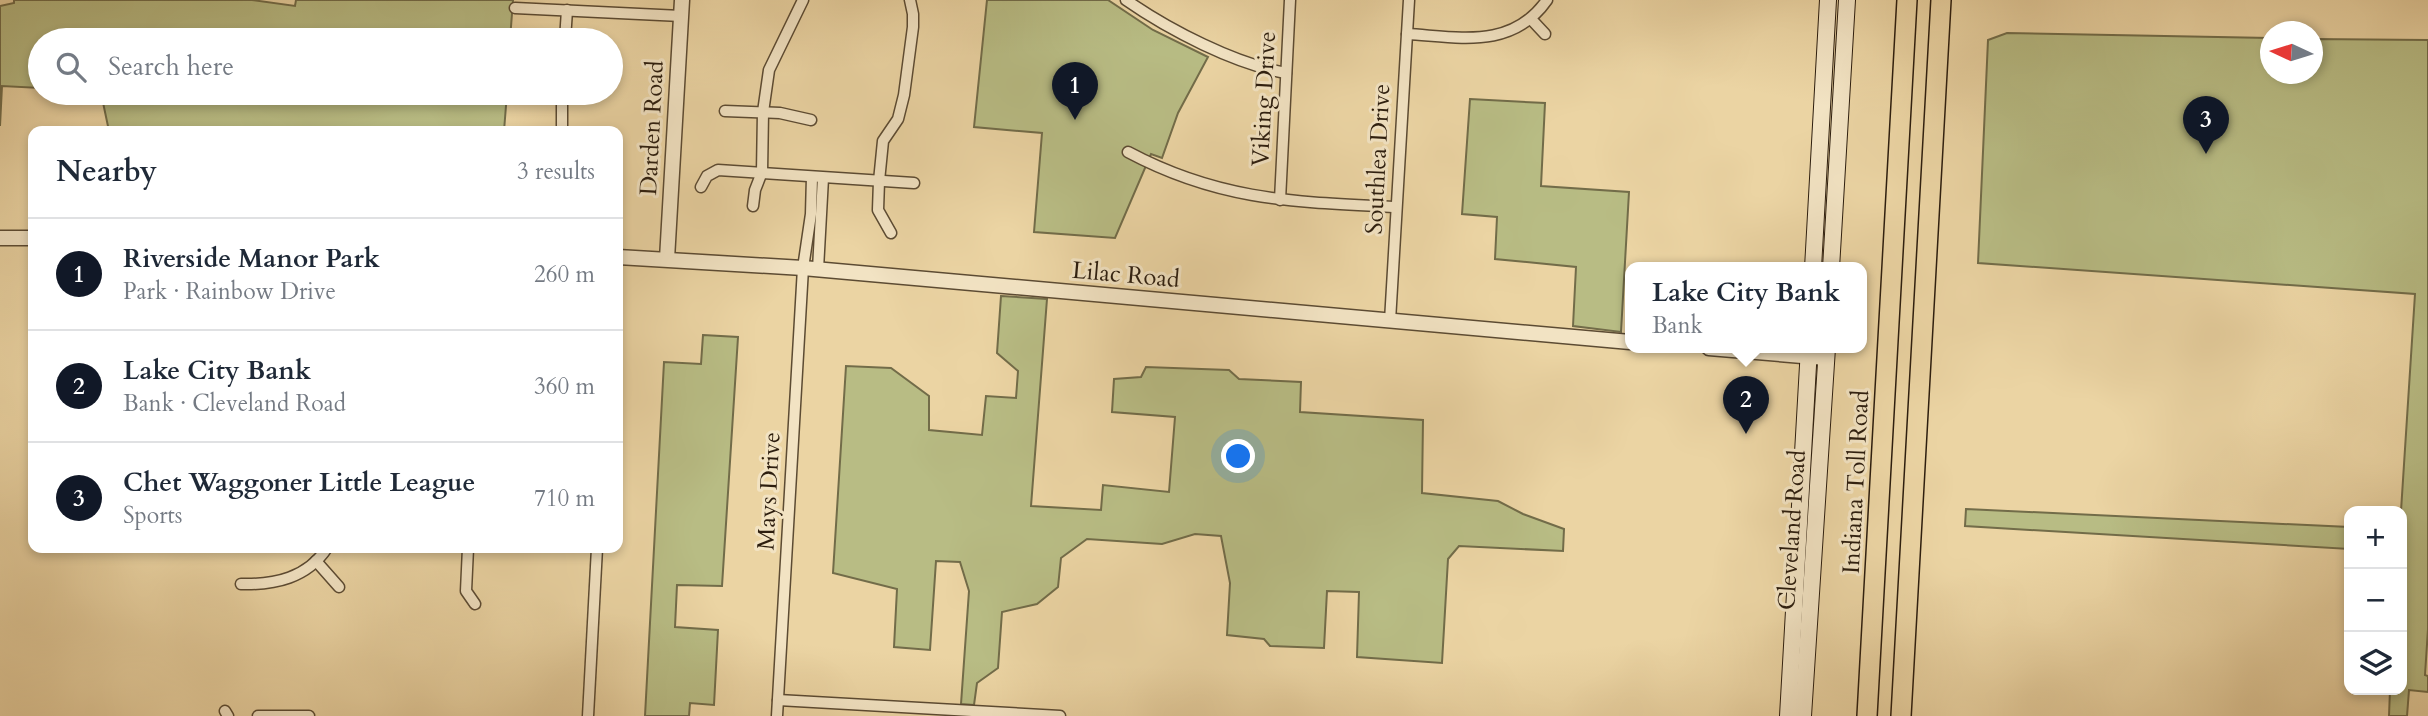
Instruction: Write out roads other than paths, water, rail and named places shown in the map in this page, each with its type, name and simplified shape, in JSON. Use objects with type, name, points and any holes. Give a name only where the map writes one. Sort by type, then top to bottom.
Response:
[{"type":"highway","name":"Indiana Toll Road","points":[[1867,716],[1907,0]]},
{"type":"highway","points":[[1901,716],[1941,0]]},
{"type":"main road","points":[[1813,262],[1828,0]]},
{"type":"main road","points":[[1831,262],[1847,0]]},
{"type":"main road","name":"Cleveland Road","points":[[1788,716],[1809,353]]},
{"type":"main road","name":"Cleveland Road","points":[[1803,716],[1827,353]]},
{"type":"street","name":"Darden Road","points":[[667,259],[682,0]]},
{"type":"street","points":[[753,206],[755,190],[762,172],[764,112],[769,70],[803,0]]},
{"type":"street","points":[[1126,0],[1190,37],[1260,66],[1286,73]]},
{"type":"street","name":"Viking Drive","points":[[1280,200],[1290,0]]},
{"type":"street","name":"Southlea Drive","points":[[1390,321],[1409,0]]},
{"type":"street","points":[[1407,34],[1475,38],[1491,36],[1520,27],[1531,19],[1546,0]]},
{"type":"street","points":[[891,233],[878,210],[879,181],[883,141],[898,119],[904,95],[913,27],[911,2]]},
{"type":"street","points":[[515,8],[681,16]]},
{"type":"street","points":[[566,28],[567,10]]},
{"type":"street","points":[[1531,19],[1545,34]]},
{"type":"street","points":[[562,105],[562,126]]},
{"type":"street","points":[[725,111],[780,113],[811,120]]},
{"type":"street","points":[[1128,152],[1170,173],[1242,195],[1396,207]]},
{"type":"street","points":[[701,187],[707,176],[718,170],[914,183]]},
{"type":"street","name":"Mays Drive","points":[[777,716],[810,269],[811,214],[818,178]]},
{"type":"street","points":[[0,238],[28,238]]},
{"type":"street","name":"Lilac Road","points":[[623,257],[810,269],[1625,342]]},
{"type":"street","points":[[241,584],[261,585],[286,580],[317,561],[323,553]]},
{"type":"street","points":[[468,553],[466,591],[475,604]]},
{"type":"street","points":[[588,716],[597,553]]},
{"type":"street","points":[[317,561],[338,587]]},
{"type":"street","points":[[778,700],[1059,716]]},
{"type":"street","points":[[258,716],[309,716]]},
{"type":"place","name":"Riverside Manor Park","points":[[1075,120]]},
{"type":"place","name":"Chet Waggoner Little League","points":[[2206,154]]},
{"type":"place","name":"Lake City Bank","points":[[1746,434]]}]
